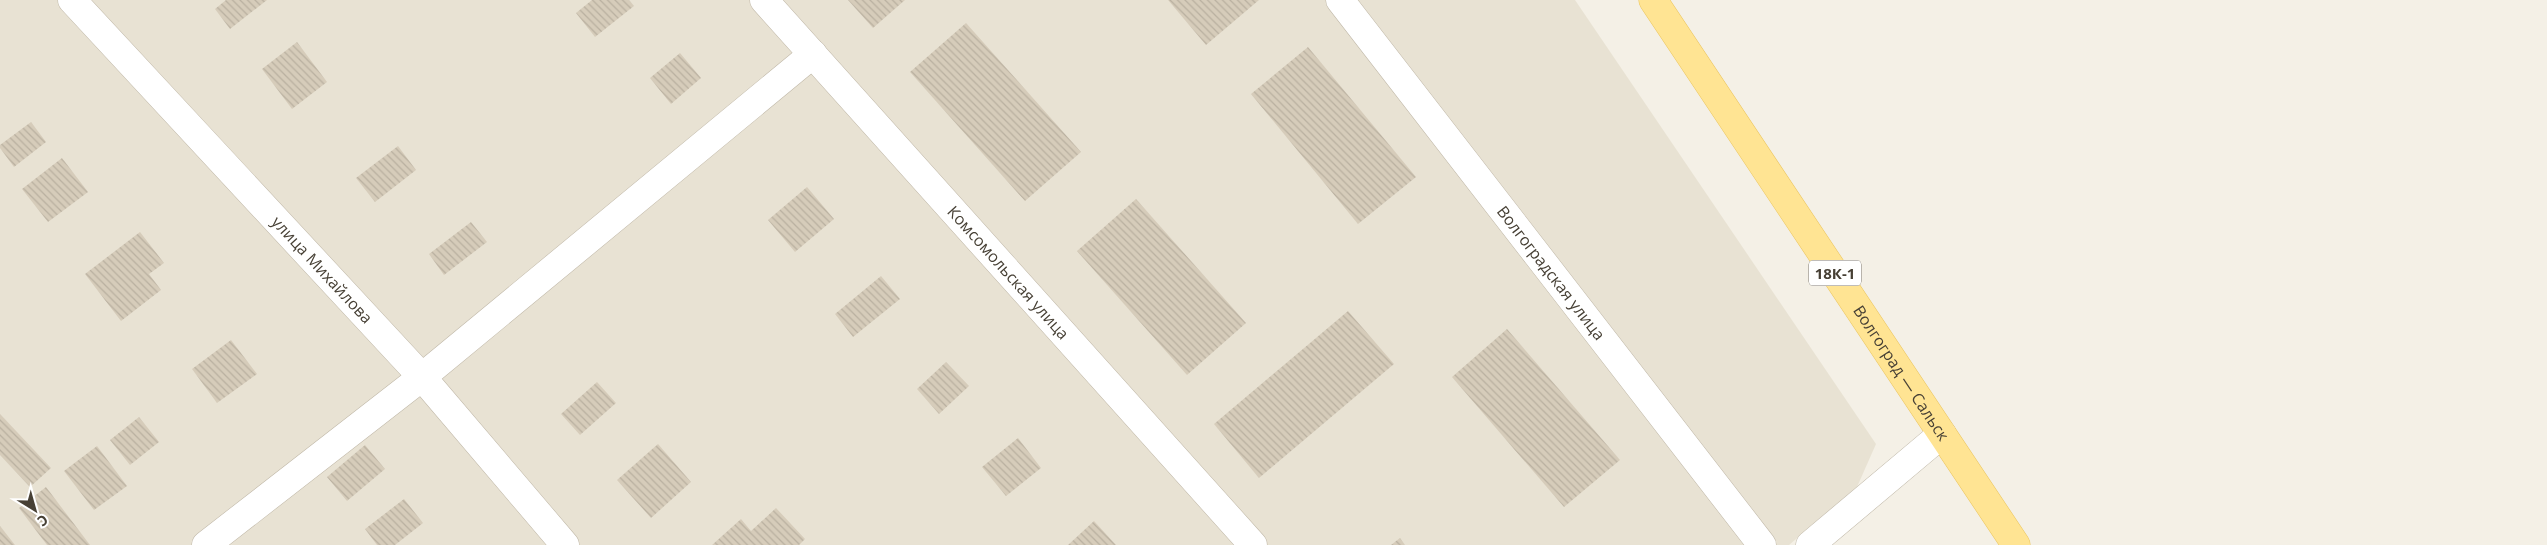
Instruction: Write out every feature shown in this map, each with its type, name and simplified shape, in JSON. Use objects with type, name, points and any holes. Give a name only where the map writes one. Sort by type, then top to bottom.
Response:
[{"type":"main road","name":"Волгоград — Сальск","points":[[1653,0],[2016,545]]},
{"type":"street","name":"улица Михайлова","points":[[72,0],[422,377],[565,545]]},
{"type":"street","name":"Комсомольская улица","points":[[764,0],[1253,545]]},
{"type":"street","name":"Волгоградская улица","points":[[1340,0],[1762,545]]},
{"type":"street","points":[[206,545],[422,377],[813,54]]},
{"type":"street","points":[[1810,545],[1942,434]]},
{"type":"shaded area","points":[[0,0],[1575,0],[1876,444],[1857,487],[1789,545],[0,545]]},
{"type":"building","points":[[226,0],[267,0],[230,29],[215,9]]},
{"type":"building","points":[[592,0],[629,0],[634,6],[595,37],[576,13]]},
{"type":"building","points":[[848,0],[905,0],[873,28]]},
{"type":"building","points":[[1168,0],[1259,0],[1206,45]]},
{"type":"building","points":[[966,23],[1081,152],[1025,201],[910,72]]},
{"type":"building","points":[[297,42],[327,82],[292,109],[262,69]]},
{"type":"building","points":[[1308,47],[1416,177],[1358,224],[1251,94]]},
{"type":"building","points":[[680,53],[701,78],[671,104],[650,78]]},
{"type":"building","points":[[31,122],[46,142],[14,167],[0,148],[0,145]]},
{"type":"building","points":[[398,146],[416,170],[375,202],[356,178]]},
{"type":"building","points":[[62,158],[88,192],[48,222],[22,189]]},
{"type":"building","points":[[807,187],[834,219],[795,252],[768,220]]},
{"type":"building","points":[[1136,199],[1246,323],[1187,375],[1077,251]]},
{"type":"building","points":[[471,222],[487,242],[444,275],[429,254]]},
{"type":"building","points":[[140,232],[164,263],[149,274],[161,290],[121,321],[85,274]]},
{"type":"building","points":[[881,276],[900,299],[853,337],[835,314]]},
{"type":"building","points":[[1348,311],[1394,364],[1259,478],[1214,424]]},
{"type":"building","points":[[1507,329],[1620,460],[1564,507],[1452,377]]},
{"type":"building","points":[[231,340],[257,374],[217,403],[192,369]]},
{"type":"building","points":[[946,362],[969,386],[939,414],[917,389]]},
{"type":"building","points":[[597,382],[616,403],[580,435],[561,414]]},
{"type":"building","points":[[0,414],[51,468],[30,487],[0,455]]},
{"type":"building","points":[[139,417],[159,442],[130,465],[110,440]]},
{"type":"building","points":[[1018,438],[1041,468],[1006,496],[982,467]]},
{"type":"building","points":[[658,444],[691,482],[651,518],[617,480]]},
{"type":"building","points":[[365,445],[385,469],[347,501],[327,477]]},
{"type":"building","points":[[97,446],[127,486],[94,510],[64,471]]},
{"type":"building","points":[[46,487],[90,545],[47,545],[19,508]]},
{"type":"building","points":[[404,499],[423,523],[395,545],[377,545],[365,529]]},
{"type":"building","points":[[776,508],[805,539],[799,545],[712,545],[741,519],[751,531]]},
{"type":"building","points":[[1094,521],[1116,545],[1068,545]]},
{"type":"building","points":[[0,526],[15,545],[0,545]]},
{"type":"building","points":[[1400,538],[1405,545],[1391,545]]}]
